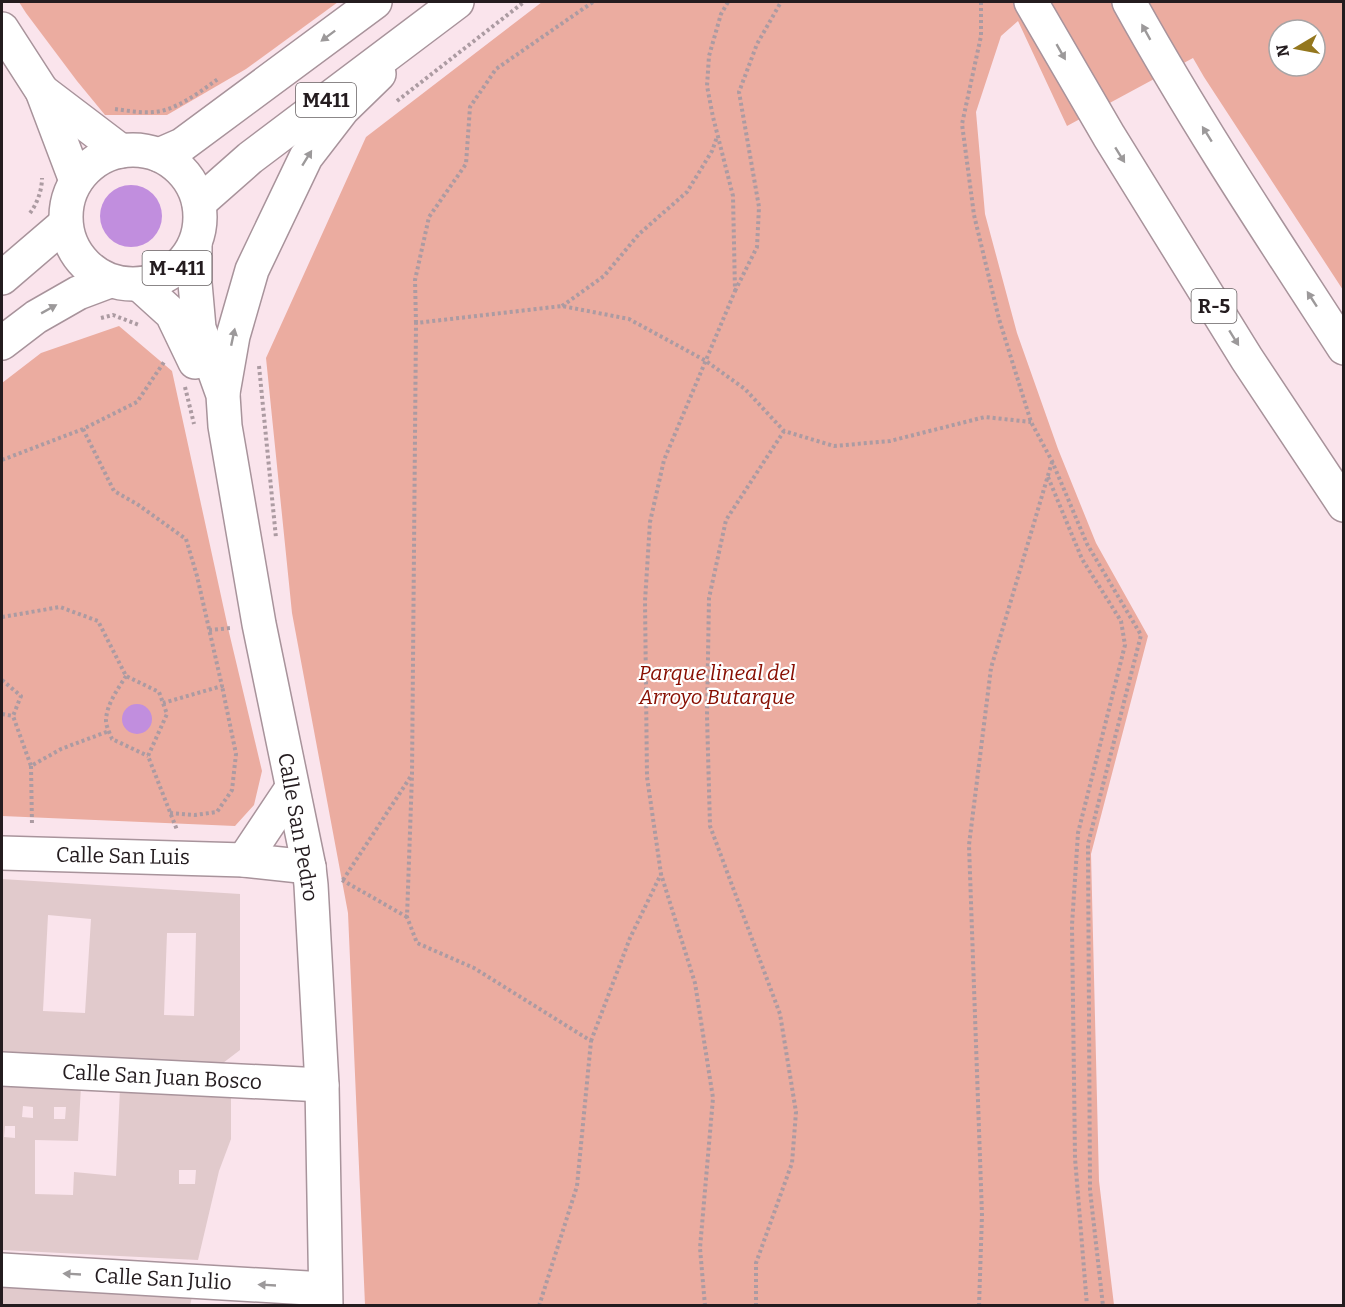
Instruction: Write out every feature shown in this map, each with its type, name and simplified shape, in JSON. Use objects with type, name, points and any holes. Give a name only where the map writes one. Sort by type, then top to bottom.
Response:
[{"type":"main road","points":[[159,155],[182,145],[375,2]]},
{"type":"main road","name":"R-5","points":[[1031,2],[1109,136],[1247,359],[1344,505]]},
{"type":"main road","points":[[1129,2],[1162,62],[1344,348]]},
{"type":"main road","points":[[214,416],[252,270],[306,157],[343,109],[447,9]]},
{"type":"main road","name":"M411","points":[[199,203],[250,158],[447,9]]},
{"type":"main road","points":[[2,28],[42,91],[76,181]]},
{"type":"main road","points":[[42,91],[121,150]]},
{"type":"main road","name":"M-411","points":[[2,343],[36,317],[78,293],[163,278],[182,264],[195,245],[200,224],[199,203],[191,183],[177,166],[159,155],[140,150],[121,150],[103,156],[87,167],[76,181],[67,202],[66,224],[70,243],[80,259],[93,272],[125,283]]},
{"type":"main road","points":[[2,278],[66,224]]},
{"type":"main road","name":"Calle San Pedro","points":[[195,245],[195,283],[200,328],[244,626],[292,788],[309,867],[322,1085],[325,1297]]},
{"type":"main road","name":"Calle San Pedro","points":[[125,283],[172,314],[214,416]]},
{"type":"main road","points":[[243,860],[292,788]]},
{"type":"main road","name":"Calle San Luis","points":[[17,854],[243,860],[309,867]]},
{"type":"main road","name":"Calle San Juan Bosco","points":[[2,1069],[322,1085]]},
{"type":"main road","name":"Calle San Julio","points":[[2,1270],[325,1297]]},
{"type":"path","points":[[396,101],[524,2]]},
{"type":"path","points":[[591,1041],[474,968],[417,943],[407,917],[412,775],[415,280],[429,217],[466,164],[470,107],[496,69],[593,2]]},
{"type":"path","points":[[728,2],[709,56],[707,86],[733,196],[735,291]]},
{"type":"path","points":[[705,1305],[700,1248],[713,1098],[695,983],[661,874],[647,777],[645,601],[650,522],[664,460],[735,291],[757,247],[759,207],[739,92],[757,44],[780,2]]},
{"type":"path","points":[[981,2],[981,36],[962,124],[974,215],[999,319],[1031,422],[1052,461],[1087,544],[1141,635],[1088,844],[1090,1190],[1103,1305]]},
{"type":"path","points":[[108,108],[137,112],[160,111],[178,105],[223,75]]},
{"type":"path","points":[[562,306],[604,276],[639,234],[687,192],[712,151],[718,136]]},
{"type":"path","points":[[416,323],[562,306],[629,319],[706,361],[745,389],[784,431],[834,447],[890,441],[985,417],[1031,422]]},
{"type":"path","points":[[92,320],[112,315],[140,325]]},
{"type":"path","points":[[2,460],[83,429],[137,402],[170,354],[184,339]]},
{"type":"path","points":[[258,359],[277,546]]},
{"type":"path","points":[[183,381],[214,416]]},
{"type":"path","points":[[83,429],[114,491],[137,504],[186,540],[222,686],[236,754],[232,790],[217,812],[195,815],[170,813]]},
{"type":"path","points":[[756,1305],[756,1263],[792,1163],[796,1112],[780,1014],[710,826],[707,716],[709,598],[726,520],[784,431]]},
{"type":"path","points":[[979,1305],[982,1215],[969,844],[991,668],[1052,461]]},
{"type":"path","points":[[1048,477],[1082,558],[1121,621],[1125,645],[1078,832],[1073,914],[1075,1158],[1087,1305]]},
{"type":"path","points":[[2,617],[60,607],[98,621],[126,676],[159,692],[167,714],[148,756]]},
{"type":"path","points":[[209,630],[244,626]]},
{"type":"path","points":[[126,676],[115,693],[105,722],[112,739],[148,756],[188,858]]},
{"type":"path","points":[[2,680],[21,696],[13,716],[31,766],[17,854]]},
{"type":"path","points":[[163,703],[222,686]]},
{"type":"path","points":[[2,714],[13,716]]},
{"type":"path","points":[[31,766],[61,749],[109,731]]},
{"type":"path","points":[[407,917],[343,880],[412,775]]},
{"type":"path","points":[[539,1305],[577,1186],[591,1041],[630,938],[661,874]]},
{"type":"green space","points":[[19,2],[338,2],[246,69],[167,115],[105,115]]},
{"type":"green space","name":"Parque lineal del Arroyo Butarque","points":[[542,2],[1343,2],[1343,290],[1193,58],[1067,126],[1018,21],[1001,36],[976,112],[985,214],[1017,333],[1058,449],[1096,543],[1148,636],[1091,854],[1099,1181],[1114,1305],[365,1305],[348,913],[292,613],[266,358],[366,137]]},
{"type":"green space","points":[[119,326],[172,371],[262,771],[254,805],[235,826],[2,816],[2,383],[41,353]]},
{"type":"shaded area","points":[[131,185],[143,187],[153,194],[160,204],[162,216],[160,228],[153,238],[143,245],[131,247],[119,245],[109,238],[102,228],[100,216],[102,204],[109,194],[119,187]]},
{"type":"shaded area","points":[[137,704],[148,708],[152,719],[148,730],[137,734],[126,730],[122,719],[126,708]]},
{"type":"building","points":[[2,879],[240,894],[240,1050],[223,1063],[2,1054]],"holes":[[[48,915],[91,919],[85,1013],[43,1011]],[[167,933],[196,933],[194,1016],[164,1015]]]},
{"type":"building","points":[[2,1084],[81,1086],[78,1141],[35,1140],[35,1194],[73,1195],[74,1172],[116,1176],[120,1088],[231,1093],[231,1139],[219,1171],[198,1260],[2,1250]],"holes":[[[23,1106],[33,1107],[33,1118],[22,1117]],[[54,1107],[66,1107],[65,1119],[54,1119]],[[5,1126],[15,1126],[15,1138],[4,1137]],[[179,1170],[196,1170],[195,1184],[179,1184]]]},
{"type":"building","points":[[2,1283],[193,1292],[190,1306],[2,1306]]}]
